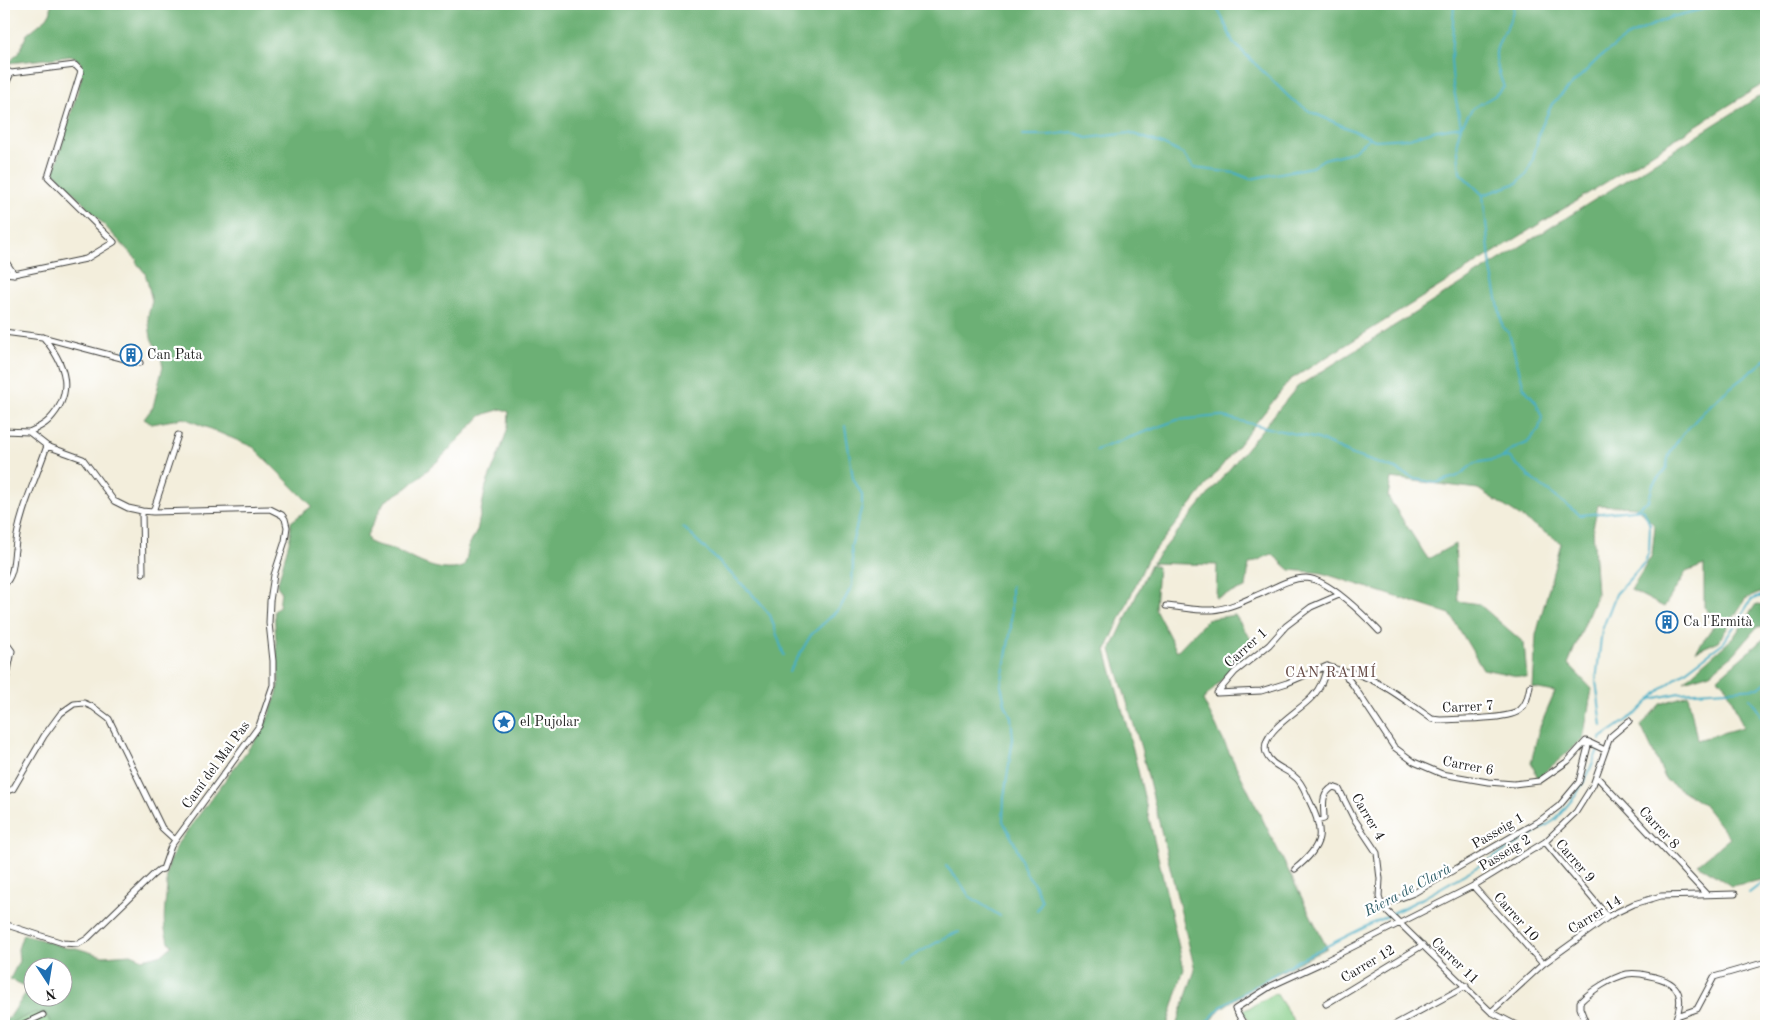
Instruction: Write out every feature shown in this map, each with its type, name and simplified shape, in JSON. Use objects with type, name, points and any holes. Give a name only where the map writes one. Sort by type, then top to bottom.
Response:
[{"type":"street","points":[[4,69],[11,73],[75,65],[81,71],[48,177],[114,242],[86,258],[14,274],[4,273]]},
{"type":"street","points":[[4,88],[11,73]]},
{"type":"street","points":[[4,259],[14,274]]},
{"type":"street","points":[[4,332],[42,336],[140,363]]},
{"type":"street","points":[[4,431],[29,432],[49,421],[62,401],[65,380],[62,366],[53,349],[42,336]]},
{"type":"street","name":"Camí del Mal Pas","points":[[4,924],[63,943],[78,944],[87,938],[153,875],[163,869],[175,840],[259,726],[265,713],[274,674],[269,630],[270,601],[274,575],[284,541],[286,523],[282,515],[264,508],[142,512],[128,508],[114,501],[83,459],[47,446],[29,432]]},
{"type":"street","points":[[153,512],[178,435]]},
{"type":"street","points":[[4,585],[11,576],[17,533],[47,446]]},
{"type":"street","points":[[142,512],[143,573]]},
{"type":"street","points":[[1166,606],[1212,610],[1235,604],[1286,582],[1306,578],[1323,584],[1339,594],[1379,630]]},
{"type":"street","name":"Carrer 1","points":[[1327,666],[1287,683],[1261,691],[1217,693],[1235,672],[1268,645],[1286,626],[1311,607],[1339,594]]},
{"type":"street","points":[[4,640],[12,651],[4,690]]},
{"type":"street","points":[[1295,869],[1309,858],[1317,846],[1320,836],[1318,821],[1301,783],[1295,776],[1272,762],[1266,753],[1267,740],[1271,732],[1313,696],[1321,686],[1327,666],[1342,672]]},
{"type":"street","name":"Carrer 7","points":[[1342,672],[1352,672],[1389,688],[1432,719],[1440,720],[1507,716],[1519,712],[1527,702],[1530,686]]},
{"type":"street","name":"Carrer 6","points":[[1342,672],[1353,685],[1394,747],[1414,762],[1442,774],[1488,782],[1514,784],[1539,781],[1568,761],[1586,741],[1589,742]]},
{"type":"street","points":[[4,792],[14,789],[44,736],[61,713],[74,704],[84,703],[109,719],[162,828],[175,840]]},
{"type":"street","name":"Passeig 2","points":[[1245,1026],[1235,1009],[1271,986],[1473,886],[1545,842],[1576,812],[1593,785],[1610,736],[1629,722]]},
{"type":"street","points":[[1589,742],[1605,750]]},
{"type":"street","name":"Passeig 1","points":[[1382,905],[1414,893],[1542,819],[1560,806],[1579,782],[1589,742]]},
{"type":"street","name":"Carrer 8","points":[[1596,776],[1706,894]]},
{"type":"street","name":"Carrer 4","points":[[1318,821],[1324,819],[1326,791],[1333,786],[1339,789],[1353,817],[1377,853],[1380,879],[1379,897],[1382,905]]},
{"type":"street","name":"Carrer 9","points":[[1545,842],[1608,917]]},
{"type":"street","name":"Carrer 10","points":[[1473,886],[1543,964]]},
{"type":"street","name":"Carrer 14","points":[[1491,1012],[1543,964],[1608,917],[1634,904],[1661,896],[1735,894]]},
{"type":"street","name":"Carrer 11","points":[[1382,905],[1491,1012],[1518,1026]]},
{"type":"street","name":"Carrer 12","points":[[1326,1004],[1423,945]]},
{"type":"street","points":[[1677,1016],[1697,1009],[1714,977],[1766,962]]},
{"type":"street","points":[[1587,1026],[1580,1008],[1580,1002],[1597,988],[1629,974],[1656,977],[1670,983],[1676,989],[1680,998],[1680,1010],[1673,1026]]},
{"type":"street","points":[[1392,1026],[1466,986]]},
{"type":"street","points":[[19,1026],[43,1015]]},
{"type":"green space","points":[[51,4],[1766,4],[1766,82],[1290,380],[1147,560],[1106,650],[1133,749],[1184,969],[1167,1026],[52,1026],[45,1012],[34,1013],[4,1026],[4,1021],[10,1017],[22,999],[22,1008],[72,1008],[72,958],[22,958],[22,985],[10,979],[19,961],[18,949],[23,934],[67,948],[76,948],[103,956],[131,954],[143,959],[163,954],[172,946],[168,940],[164,925],[166,879],[170,863],[178,843],[264,728],[277,694],[279,682],[274,611],[279,607],[281,591],[277,586],[290,538],[291,522],[312,506],[253,447],[184,418],[152,424],[144,419],[153,407],[163,366],[151,338],[148,316],[152,301],[145,273],[136,262],[137,260],[54,172],[82,76],[79,72],[81,63],[73,56],[9,63],[19,52],[27,34],[47,18],[51,11]],"holes":[[[502,409],[509,412],[508,427],[486,486],[477,531],[469,545],[463,567],[453,569],[435,567],[392,549],[369,542],[367,535],[384,502],[407,488],[440,459],[481,416]]]},
{"type":"green space","points":[[1766,92],[1766,595],[1760,593],[1745,599],[1719,641],[1696,651],[1717,621],[1704,607],[1704,565],[1686,572],[1664,607],[1631,590],[1652,555],[1655,526],[1637,507],[1598,505],[1593,528],[1597,594],[1568,664],[1592,689],[1583,739],[1538,778],[1531,763],[1539,729],[1555,692],[1533,688],[1536,635],[1561,543],[1478,489],[1391,478],[1388,497],[1428,559],[1455,544],[1458,601],[1479,604],[1524,643],[1527,678],[1483,669],[1450,614],[1322,573],[1290,570],[1272,554],[1249,564],[1246,588],[1216,598],[1217,565],[1152,563],[1297,387]]},
{"type":"green space","points":[[1151,564],[1158,567],[1155,609],[1177,651],[1208,619],[1235,615],[1254,644],[1203,700],[1327,948],[1259,983],[1220,1009],[1208,1026],[1176,1026],[1195,970],[1141,748],[1111,650]]},
{"type":"green space","points":[[1756,604],[1766,605],[1766,626],[1757,627],[1734,654],[1710,673],[1684,681],[1733,638]]},
{"type":"green space","points":[[1766,638],[1766,879],[1731,886],[1698,864],[1730,838],[1703,804],[1666,780],[1641,726],[1660,704],[1688,695],[1697,740],[1743,727],[1727,688],[1718,678]]},
{"type":"green space","points":[[1276,993],[1297,1026],[1252,1026],[1243,1011]]},
{"type":"green space","points":[[45,1012],[52,1026],[4,1026],[34,1013]]},
{"type":"waterway","points":[[1212,4],[1220,13],[1233,42],[1291,99],[1311,112],[1375,140],[1409,138],[1461,126],[1473,108],[1494,96],[1504,87],[1499,74],[1496,52],[1511,17],[1514,4]]},
{"type":"waterway","points":[[1454,4],[1451,59],[1453,85],[1461,126],[1457,141],[1460,173],[1483,195]]},
{"type":"waterway","points":[[1503,457],[1511,450],[1527,443],[1539,429],[1542,417],[1536,402],[1524,388],[1509,333],[1503,328],[1491,269],[1483,195],[1517,183],[1527,174],[1533,159],[1540,130],[1552,104],[1600,57],[1626,37],[1671,17],[1718,4]]},
{"type":"waterway","points":[[1022,135],[1049,135],[1073,132],[1087,138],[1130,133],[1160,143],[1183,154],[1194,168],[1235,173],[1250,179],[1312,167],[1324,159],[1352,152],[1369,138]]},
{"type":"waterway","points":[[1634,510],[1649,500],[1653,484],[1667,468],[1670,454],[1683,434],[1717,399],[1766,359]]},
{"type":"waterway","points":[[1096,450],[1177,420],[1220,416],[1318,439],[1353,455],[1395,469],[1415,479],[1436,483],[1458,476],[1475,463],[1509,457],[1533,480],[1580,515],[1643,509],[1650,525],[1649,551],[1645,562],[1616,594],[1602,630],[1596,681],[1602,726]]},
{"type":"waterway","points":[[789,672],[811,635],[840,608],[852,586],[853,564],[851,547],[862,506],[862,495],[853,478],[845,426]]},
{"type":"waterway","points":[[683,527],[752,594],[770,615],[784,655]]},
{"type":"waterway","points":[[1011,586],[1011,629],[1001,685],[1005,704],[1011,717],[1013,739],[1004,797],[1003,821],[1015,844],[1026,873],[1033,882],[1042,901],[1037,910]]},
{"type":"waterway","name":"Riera de Clarà","points":[[1600,740],[1637,713],[1659,691],[1724,642],[1751,600],[1762,596],[1766,598]]},
{"type":"waterway","points":[[1651,699],[1679,693],[1759,688],[1766,682]]},
{"type":"waterway","points":[[1750,698],[1766,723]]},
{"type":"waterway","name":"Riera de Clarà","points":[[1203,1026],[1224,1004],[1295,962],[1423,898],[1555,820],[1576,795],[1588,774],[1598,750]]},
{"type":"waterway","points":[[946,866],[969,896],[1000,916]]},
{"type":"waterway","points":[[1749,893],[1766,880]]},
{"type":"waterway","points":[[901,963],[948,936],[959,932]]},
{"type":"place","name":"Can Pata","points":[[131,355]]},
{"type":"place","name":"Ca l'Ermità","points":[[1667,622]]},
{"type":"place","name":"el Pujolar","points":[[504,722]]},
{"type":"district","name":"CAN RAIMÍ","points":[[1331,673]]}]
